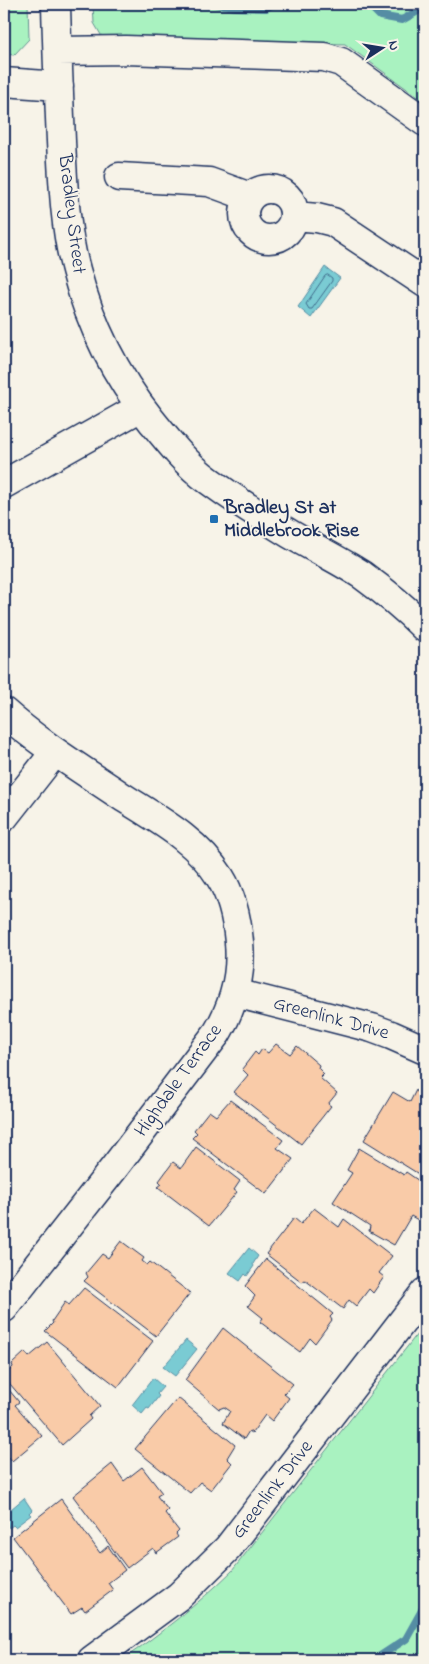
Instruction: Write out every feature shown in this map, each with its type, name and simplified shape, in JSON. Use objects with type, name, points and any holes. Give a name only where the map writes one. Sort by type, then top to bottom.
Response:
[{"type":"street","name":"Bradley Street","points":[[56,4],[63,175],[68,224],[75,268],[89,314],[108,352],[141,407],[182,455],[206,478],[266,520],[361,574],[412,614],[425,628]]},
{"type":"street","points":[[57,42],[126,50],[324,57],[341,62],[425,122]]},
{"type":"street","points":[[4,82],[59,86]]},
{"type":"street","points":[[119,177],[209,182],[250,198]]},
{"type":"street","points":[[271,188],[279,190],[286,195],[294,208],[292,225],[287,232],[280,237],[272,239],[264,239],[256,235],[245,222],[244,213],[250,198],[256,192],[271,188]]},
{"type":"street","points":[[294,216],[317,218],[333,222],[425,283]]},
{"type":"street","points":[[4,484],[141,407]]},
{"type":"street","name":"Highdale Terrace","points":[[4,712],[55,752],[195,846],[220,877],[228,894],[238,931],[240,966],[235,993],[217,1033],[4,1308]]},
{"type":"street","points":[[4,817],[55,752]]},
{"type":"street","name":"Greenlink Drive","points":[[235,993],[372,1028],[425,1050]]},
{"type":"street","name":"Greenlink Drive","points":[[92,1660],[178,1596],[228,1548],[425,1292]]},
{"type":"green space","points":[[4,4],[28,4],[29,39],[14,55],[4,54]]},
{"type":"green space","points":[[93,4],[425,4],[425,102],[345,44],[122,37],[104,40],[94,23]]},
{"type":"green space","points":[[425,1324],[425,1660],[122,1660],[179,1618],[232,1571]]},
{"type":"water","points":[[325,267],[340,278],[311,318],[298,307]]},
{"type":"water","points":[[249,1248],[258,1256],[247,1276],[245,1274],[240,1281],[229,1273]]},
{"type":"water","points":[[186,1340],[197,1349],[175,1376],[163,1367]]},
{"type":"water","points":[[153,1378],[163,1387],[149,1409],[147,1408],[142,1414],[132,1405]]},
{"type":"water","points":[[24,1498],[32,1510],[29,1513],[31,1515],[15,1527],[13,1525],[9,1528],[4,1515]]},
{"type":"building","points":[[276,1044],[290,1054],[297,1046],[319,1065],[318,1068],[324,1074],[320,1078],[337,1093],[328,1104],[331,1106],[301,1144],[234,1092],[248,1075],[242,1069],[255,1052],[258,1055],[262,1049],[268,1053]]},
{"type":"building","points":[[416,1090],[425,1095],[425,1178],[364,1140],[393,1092],[410,1102]]},
{"type":"building","points":[[230,1100],[283,1140],[277,1148],[293,1159],[266,1194],[192,1138],[197,1133],[194,1130],[209,1111],[216,1116]]},
{"type":"building","points":[[196,1147],[240,1181],[234,1190],[237,1192],[209,1226],[158,1187],[162,1184],[159,1181],[173,1162],[181,1168]]},
{"type":"building","points":[[359,1148],[404,1175],[406,1172],[425,1185],[425,1208],[418,1220],[411,1216],[394,1245],[369,1231],[370,1226],[333,1202],[352,1173],[347,1170]]},
{"type":"building","points":[[314,1208],[339,1227],[344,1219],[392,1256],[379,1273],[384,1277],[373,1293],[369,1289],[356,1306],[349,1300],[343,1309],[305,1280],[302,1282],[266,1254],[294,1218],[301,1224]]},
{"type":"building","points":[[121,1241],[144,1258],[142,1261],[147,1265],[150,1262],[190,1293],[156,1336],[84,1281],[88,1277],[86,1273],[102,1254],[108,1258]]},
{"type":"building","points":[[266,1259],[333,1314],[330,1317],[332,1320],[315,1343],[310,1338],[300,1352],[260,1322],[263,1318],[248,1306],[255,1296],[245,1286]]},
{"type":"building","points":[[84,1288],[153,1341],[118,1387],[45,1331],[53,1323],[52,1321],[65,1302],[69,1305]]},
{"type":"building","points":[[223,1328],[293,1384],[284,1394],[289,1398],[272,1421],[265,1415],[252,1433],[249,1431],[244,1439],[223,1423],[230,1411],[224,1407],[219,1409],[185,1380]]},
{"type":"building","points":[[47,1342],[100,1406],[89,1416],[91,1419],[62,1445],[4,1377],[13,1367],[12,1364],[25,1352],[29,1357]]},
{"type":"building","points":[[4,1384],[19,1402],[15,1405],[42,1436],[12,1461],[4,1451]]},
{"type":"building","points":[[178,1398],[235,1445],[227,1458],[232,1463],[211,1490],[200,1482],[190,1493],[135,1449]]},
{"type":"building","points":[[112,1464],[124,1481],[142,1467],[162,1493],[157,1496],[168,1510],[165,1513],[179,1531],[176,1534],[178,1537],[156,1553],[153,1548],[127,1568],[73,1496]]},
{"type":"building","points":[[61,1499],[100,1553],[108,1546],[125,1570],[108,1583],[113,1590],[85,1611],[82,1607],[71,1614],[13,1537]]},
{"type":"waterway","points":[[217,4],[235,7],[266,8],[273,4]]},
{"type":"waterway","points":[[368,4],[380,16],[402,20],[425,7]]},
{"type":"waterway","points":[[374,1660],[406,1639],[425,1605]]},
{"type":"place","name":"Bradley St at Middlebrook Rise","points":[[214,519]]}]
